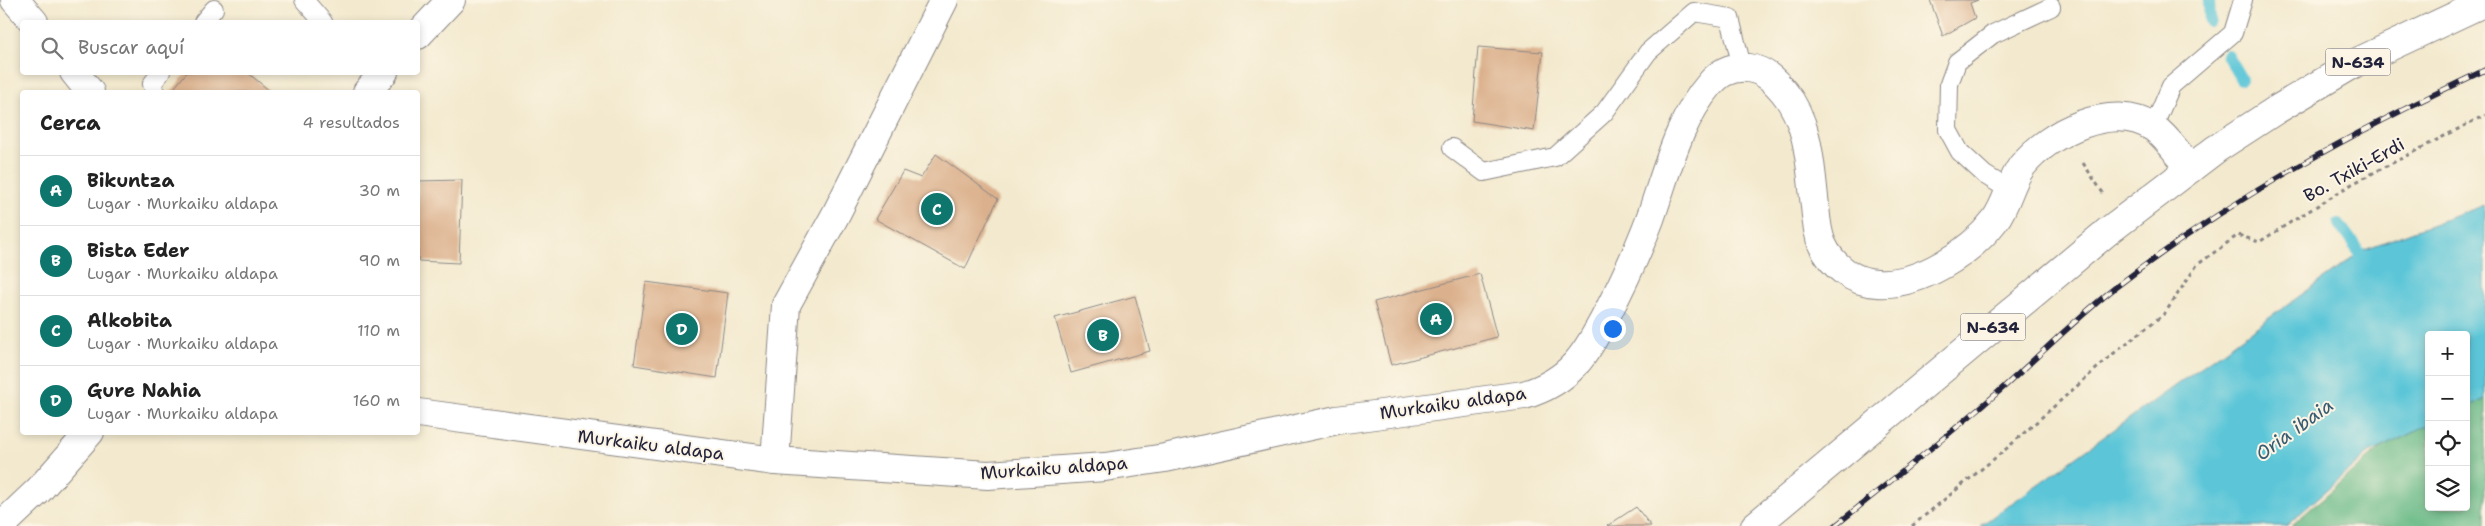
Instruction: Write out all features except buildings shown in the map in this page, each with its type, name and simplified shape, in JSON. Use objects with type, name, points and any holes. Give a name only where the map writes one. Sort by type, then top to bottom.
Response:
[{"type":"main road","points":[[15,0],[32,20]]},
{"type":"main road","points":[[420,33],[451,0]]},
{"type":"main road","points":[[775,462],[786,306],[836,214],[944,0]]},
{"type":"main road","name":"N-634","points":[[1755,526],[2107,232],[2191,168],[2245,130],[2314,86],[2396,42],[2485,2]]},
{"type":"main road","points":[[1742,67],[1754,68],[1775,80],[1795,106],[1808,147],[1821,242],[1829,257],[1841,270],[1856,278],[1873,283],[1890,284],[1920,275],[1946,261],[1974,242],[1996,219],[2020,169],[2032,155],[2062,132],[2086,122],[2112,118],[2134,120],[2153,128],[2191,168]]},
{"type":"main road","name":"Murkaiku aldapa","points":[[420,413],[775,462],[988,475],[1105,467],[1165,458],[1337,420],[1524,395],[1541,390],[1571,370],[1592,343],[1620,289],[1689,117],[1706,88],[1716,77],[1728,70],[1742,67]]},
{"type":"main road","points":[[76,75],[88,90]]},
{"type":"main road","points":[[1,526],[39,490],[87,435]]},
{"type":"lane","points":[[304,0],[321,20]]},
{"type":"lane","points":[[2153,128],[2171,86],[2233,33],[2243,0]]},
{"type":"lane","points":[[2011,191],[1985,175],[1960,152],[1948,130],[1949,84],[1957,62],[1993,34],[2051,7]]},
{"type":"lane","points":[[1452,148],[1484,172],[1555,157],[1604,113],[1648,52],[1694,12],[1730,18],[1742,67]]},
{"type":"lane","points":[[154,90],[152,84],[159,75]]},
{"type":"path","name":"Bo. Txiki-Erdi","points":[[1912,526],[2006,449],[2113,354],[2165,313],[2197,265],[2238,235],[2259,242],[2352,184],[2485,115]]},
{"type":"path","points":[[2062,132],[2106,197]]},
{"type":"green space","points":[[2485,399],[2485,526],[2291,526],[2380,448],[2425,427],[2425,511],[2470,511],[2470,406]]},
{"type":"water","name":"Oria ibaia","points":[[2485,205],[2485,399],[2470,406],[2470,331],[2425,331],[2425,427],[2369,453],[2286,526],[1980,526],[2365,249]]},
{"type":"waterway","points":[[2209,0],[2210,21]]},
{"type":"waterway","points":[[2227,55],[2241,79]]},
{"type":"waterway","points":[[2339,224],[2370,267]]},
{"type":"railway","points":[[1835,526],[1976,411],[2100,300],[2159,255],[2294,168],[2389,117],[2485,70]]},
{"type":"place","name":"Alkobita","points":[[937,209]]},
{"type":"place","name":"Bikuntza","points":[[1436,319]]},
{"type":"place","name":"Gure Nahia","points":[[682,329]]},
{"type":"place","name":"Bista Eder","points":[[1103,335]]}]
